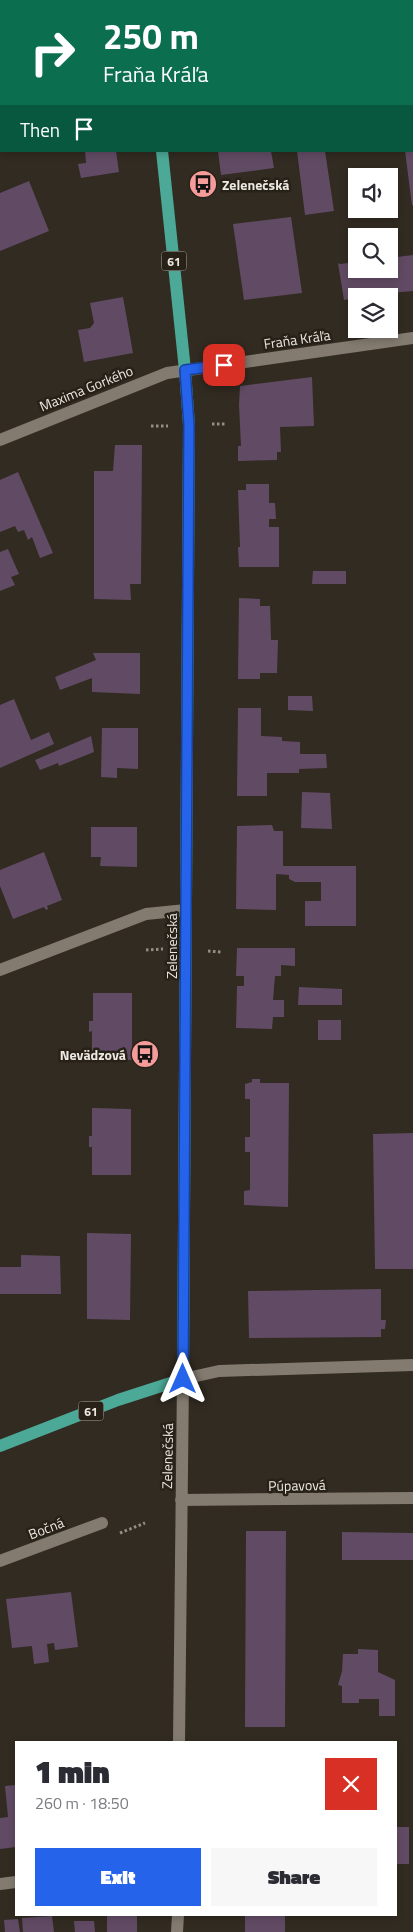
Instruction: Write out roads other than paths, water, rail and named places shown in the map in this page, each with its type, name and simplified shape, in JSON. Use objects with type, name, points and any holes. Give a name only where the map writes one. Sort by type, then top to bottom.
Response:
[{"type":"main road","name":"Zelenečská","points":[[162,152],[189,425],[183,1379]]},
{"type":"main road","name":"61","points":[[0,1446],[118,1400],[183,1379]]},
{"type":"street","name":"Fraňa Kráľa","points":[[185,370],[413,338]]},
{"type":"street","name":"Maxima Gorkého","points":[[0,440],[153,377],[185,370]]},
{"type":"street","points":[[0,970],[146,914],[186,910]]},
{"type":"street","points":[[183,1379],[219,1371],[413,1365]]},
{"type":"street","name":"Zelenečská","points":[[179,1741],[183,1379]]},
{"type":"street","name":"Púpavová","points":[[181,1500],[413,1498]]},
{"type":"street","name":"Bočná","points":[[0,1561],[102,1523]]},
{"type":"street","points":[[0,1884],[15,1882]]},
{"type":"street","points":[[177,1932],[178,1916]]},
{"type":"place","name":"Zelenečská","points":[[203,184]]},
{"type":"place","name":"Nevädzová","points":[[145,1054]]}]
